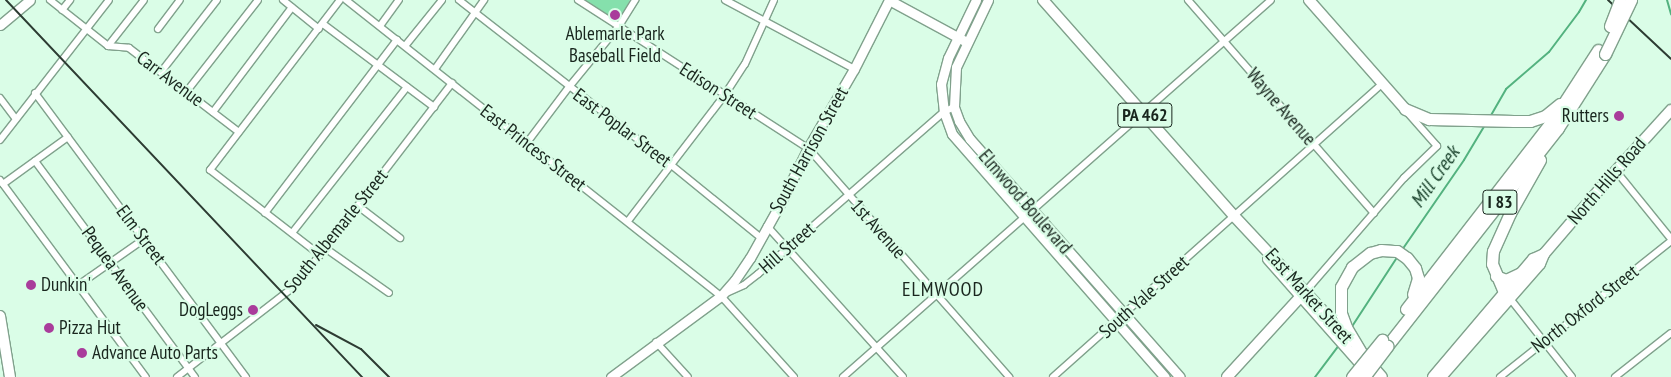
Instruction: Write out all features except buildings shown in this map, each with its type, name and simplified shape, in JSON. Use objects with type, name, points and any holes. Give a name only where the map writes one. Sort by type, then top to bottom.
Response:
[{"type":"highway","name":"I 83","points":[[1364,377],[1409,305],[1554,118],[1602,52],[1620,0]]},
{"type":"highway","name":"I 83","points":[[1352,377],[1385,343],[1558,128],[1631,0]]},
{"type":"highway","points":[[1405,109],[1429,118],[1530,120],[1545,116],[1572,92]]},
{"type":"highway","points":[[1507,295],[1496,276],[1492,258],[1496,243],[1510,213],[1558,128]]},
{"type":"highway","points":[[1362,354],[1352,347],[1341,332],[1340,300],[1341,287],[1360,258],[1376,251],[1387,250],[1396,251],[1407,258],[1418,278],[1409,305]]},
{"type":"highway","points":[[1496,276],[1506,280],[1520,273]]},
{"type":"main road","name":"East Market Street","points":[[1043,0],[1235,217],[1258,249],[1341,332],[1382,377]]},
{"type":"main road","points":[[1309,0],[1405,109]]},
{"type":"main road","name":"North Hills Road","points":[[1433,377],[1507,295],[1540,264],[1544,254],[1671,110]]},
{"type":"main road","name":"North Hills Road","points":[[1441,377],[1507,295],[1520,273],[1533,258],[1544,254]]},
{"type":"main road","points":[[1227,377],[1303,294]]},
{"type":"main road","points":[[0,316],[1,334],[10,377]]},
{"type":"main road","name":"East Market Street","points":[[1352,347],[1372,377]]},
{"type":"street","points":[[0,25],[30,0]]},
{"type":"street","name":"Carr Avenue","points":[[50,0],[108,46],[129,48],[240,132]]},
{"type":"street","points":[[62,10],[70,0]]},
{"type":"street","points":[[0,140],[109,0]]},
{"type":"street","points":[[108,46],[144,0]]},
{"type":"street","points":[[158,29],[180,0]]},
{"type":"street","points":[[161,72],[217,0]]},
{"type":"street","points":[[187,91],[258,0]]},
{"type":"street","points":[[283,0],[377,64],[434,107]]},
{"type":"street","points":[[320,255],[210,170],[340,0]]},
{"type":"street","name":"East Princess Street","points":[[346,0],[435,68],[526,144],[628,221],[721,296],[794,377]]},
{"type":"street","points":[[380,26],[399,0]]},
{"type":"street","points":[[405,46],[442,0]]},
{"type":"street","name":"East Poplar Street","points":[[459,0],[670,164],[761,238]]},
{"type":"street","points":[[435,68],[484,0]]},
{"type":"street","name":"Edison Street","points":[[578,0],[724,96],[808,148]]},
{"type":"street","points":[[526,144],[569,87],[619,26],[634,0]]},
{"type":"street","points":[[725,0],[765,19],[854,69]]},
{"type":"street","points":[[628,221],[724,96],[745,63],[774,0]]},
{"type":"street","points":[[889,0],[968,42]]},
{"type":"street","name":"South Harrison Street","points":[[721,296],[745,265],[761,238],[808,148],[854,69],[889,0]]},
{"type":"street","name":"Elmwood Boulevard","points":[[976,0],[948,58],[941,84],[944,112],[952,134],[1166,377]]},
{"type":"street","name":"Elmwood Boulevard","points":[[988,0],[956,67],[954,107],[959,121],[970,139],[1180,377]]},
{"type":"street","name":"Wayne Avenue","points":[[1188,0],[1374,213]]},
{"type":"street","points":[[843,377],[1034,211],[1271,0]]},
{"type":"street","points":[[213,112],[292,7]]},
{"type":"street","points":[[265,213],[397,40]]},
{"type":"street","name":"South Albemarle Street","points":[[177,377],[285,296],[326,248],[452,82]]},
{"type":"street","name":"South Yale Street","points":[[1053,377],[1235,217],[1313,144],[1382,84]]},
{"type":"street","points":[[292,233],[407,87]]},
{"type":"street","name":"Elm Street","points":[[35,93],[246,377]]},
{"type":"street","points":[[0,98],[16,119]]},
{"type":"street","name":"Hill Street","points":[[611,377],[656,342],[721,296],[744,285],[944,112],[954,107]]},
{"type":"street","points":[[1303,294],[1404,178],[1437,146],[1405,109]]},
{"type":"street","points":[[68,137],[35,161],[1,182],[146,377]]},
{"type":"street","name":"1st Avenue","points":[[808,148],[848,196],[1009,377]]},
{"type":"street","name":"Pequea Avenue","points":[[35,161],[195,377]]},
{"type":"street","points":[[1616,171],[1671,240]]},
{"type":"street","points":[[358,206],[400,238]]},
{"type":"street","points":[[767,226],[903,377]]},
{"type":"street","points":[[77,286],[144,239]]},
{"type":"street","name":"North Oxford Street","points":[[1500,377],[1671,240]]},
{"type":"street","points":[[326,248],[389,293]]},
{"type":"street","points":[[1507,295],[1572,377]]},
{"type":"street","points":[[1616,377],[1671,333]]},
{"type":"street","points":[[656,342],[688,377]]},
{"type":"green space","name":"Ablemarle Park Baseball Field","points":[[583,0],[630,0],[619,23]]},
{"type":"waterway","name":"Mill Creek","points":[[1490,117],[1506,89],[1549,52],[1586,0]]},
{"type":"waterway","points":[[1667,0],[1671,14]]},
{"type":"waterway","name":"Mill Creek","points":[[1402,250],[1464,160],[1485,125]]},
{"type":"waterway","name":"Mill Creek","points":[[1351,328],[1398,256]]},
{"type":"waterway","name":"Mill Creek","points":[[1315,377],[1338,346]]},
{"type":"railway","points":[[6,0],[362,377]]},
{"type":"railway","points":[[1608,0],[1671,59]]},
{"type":"railway","points":[[316,325],[361,349],[389,377]]},
{"type":"place","name":"Ablemarle Park Baseball Field","points":[[615,15]]},
{"type":"place","name":"Rutters","points":[[1619,116]]},
{"type":"place","name":"Dunkin'","points":[[31,285]]},
{"type":"place","name":"DogLeggs","points":[[253,310]]},
{"type":"place","name":"Pizza Hut","points":[[49,328]]},
{"type":"place","name":"Advance Auto Parts","points":[[82,353]]},
{"type":"district","name":"ELMWOOD","points":[[943,289]]}]
